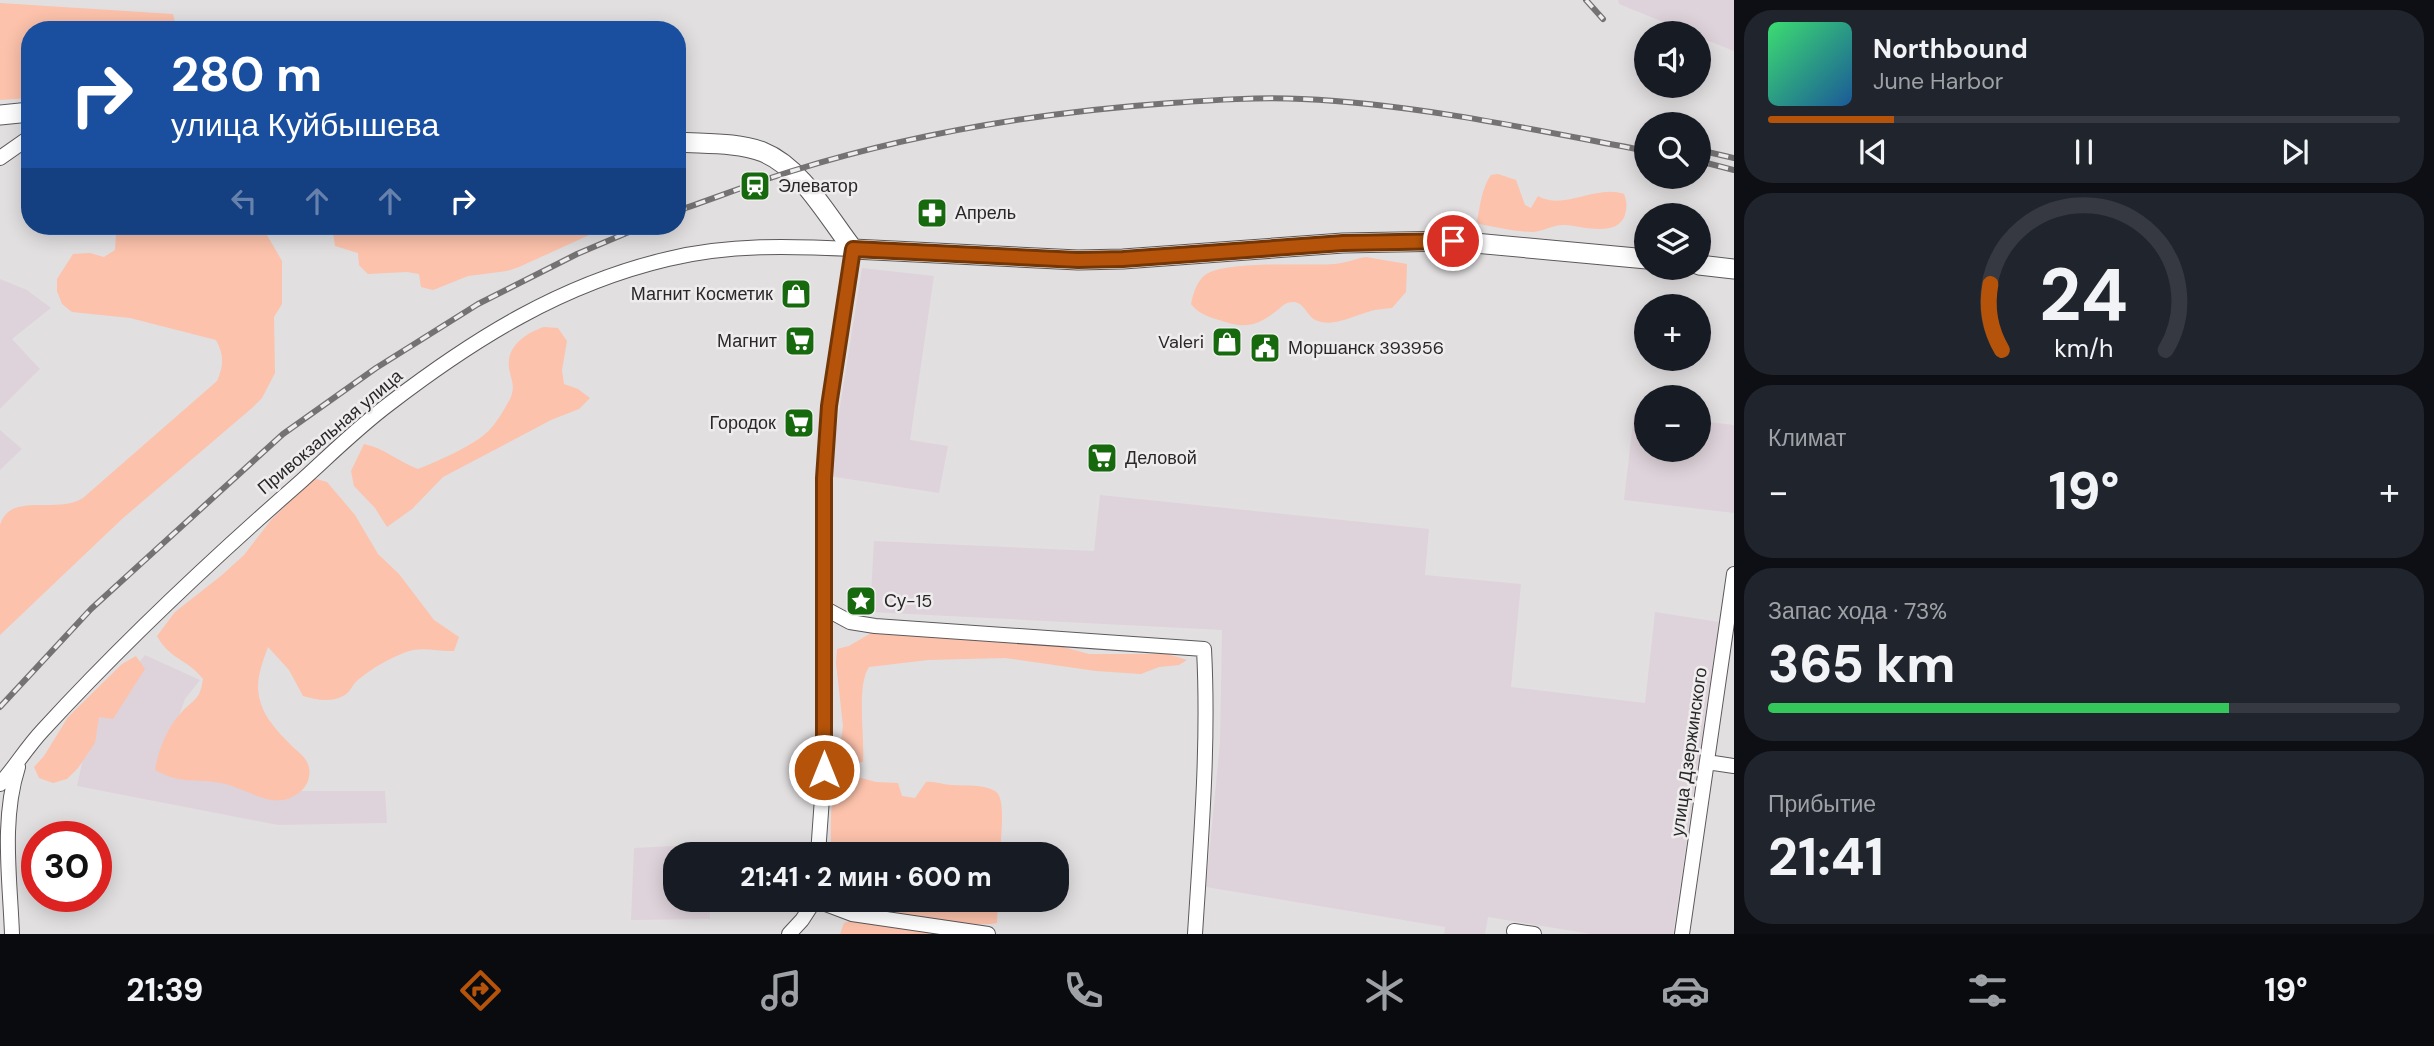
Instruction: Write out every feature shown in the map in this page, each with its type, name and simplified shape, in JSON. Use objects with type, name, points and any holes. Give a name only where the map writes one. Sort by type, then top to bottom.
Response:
[{"type":"street","points":[[0,115],[21,113]]},
{"type":"street","points":[[0,158],[21,143]]},
{"type":"street","points":[[686,143],[744,147],[763,152],[780,162],[794,171],[853,249],[826,442],[824,770],[819,842]]},
{"type":"street","points":[[853,249],[1078,260],[1343,243],[1453,241],[1634,258]]},
{"type":"street","name":"Привокзальная улица","points":[[6,781],[41,732],[210,562],[387,405],[463,351],[523,313],[586,285],[668,259],[728,249],[772,246],[853,249]]},
{"type":"street","points":[[1711,266],[1734,269]]},
{"type":"street","name":"улица Дзержинского","points":[[1682,934],[1734,575]]},
{"type":"street","points":[[824,608],[850,622],[875,626],[1204,649],[1207,734],[1195,934]]},
{"type":"street","points":[[1707,762],[1734,766]]},
{"type":"street","points":[[6,781],[12,934]]},
{"type":"street","points":[[789,934],[806,912]]},
{"type":"street","points":[[847,912],[988,934]]},
{"type":"street","points":[[1514,931],[1534,934]]},
{"type":"shaded area","points":[[1618,0],[1734,0],[1734,51],[1711,42],[1711,21],[1661,21],[1619,4]]},
{"type":"shaded area","points":[[0,3],[173,14],[175,21],[21,21],[21,99],[0,100]]},
{"type":"shaded area","points":[[1498,174],[1516,180],[1525,205],[1531,208],[1538,196],[1558,201],[1613,192],[1624,194],[1625,215],[1621,222],[1607,229],[1561,225],[1526,232],[1479,224],[1477,221],[1485,185],[1491,175]]},
{"type":"shaded area","points":[[116,235],[267,235],[282,261],[282,304],[274,317],[275,373],[262,398],[252,408],[122,519],[0,635],[0,525],[5,515],[24,506],[60,505],[83,498],[217,381],[221,370],[222,355],[216,340],[130,318],[72,312],[62,304],[57,291],[57,279],[73,254],[90,253],[104,257],[115,250]]},
{"type":"shaded area","points":[[333,235],[589,235],[519,267],[468,276],[433,290],[421,287],[419,274],[368,274],[359,265],[358,253],[335,246]]},
{"type":"shaded area","points":[[1366,257],[1407,264],[1406,292],[1392,308],[1373,310],[1331,323],[1314,319],[1300,305],[1291,302],[1264,320],[1244,325],[1207,316],[1191,304],[1200,281],[1215,270],[1247,265],[1334,264]]},
{"type":"shaded area","points":[[862,268],[934,276],[910,440],[948,446],[939,493],[829,476]]},
{"type":"shaded area","points":[[0,279],[27,290],[51,308],[12,339],[40,369],[0,409]]},
{"type":"shaded area","points":[[544,327],[558,328],[567,341],[562,370],[564,384],[578,389],[590,398],[579,409],[551,420],[443,477],[412,509],[387,527],[375,508],[354,486],[351,471],[364,444],[418,469],[479,439],[496,422],[512,394],[509,360],[514,347],[524,337]]},
{"type":"shaded area","points":[[1634,413],[1634,462],[1711,462],[1711,422],[1734,425],[1734,513],[1624,500]]},
{"type":"shaded area","points":[[0,430],[22,449],[0,470]]},
{"type":"shaded area","points":[[313,478],[327,482],[355,515],[378,554],[399,574],[434,620],[459,637],[454,651],[424,649],[406,652],[370,671],[345,695],[324,700],[303,696],[289,670],[268,647],[258,682],[261,704],[273,725],[306,759],[309,766],[306,785],[292,797],[284,800],[267,799],[222,783],[185,780],[155,770],[167,733],[175,720],[198,696],[203,679],[173,655],[157,636],[175,612],[244,555],[271,520]]},
{"type":"shaded area","points":[[1100,495],[1429,529],[1425,575],[1521,584],[1511,687],[1645,703],[1655,612],[1719,622],[1673,934],[1591,934],[1488,917],[1485,934],[1444,934],[1445,927],[1206,887],[1220,742],[1222,630],[870,612],[874,541],[1094,551]]},
{"type":"shaded area","points":[[871,633],[1049,643],[1089,654],[1168,654],[1187,660],[1179,665],[1159,667],[1141,674],[1096,671],[1005,658],[928,660],[869,667],[862,699],[863,762],[850,762],[839,754],[843,726],[837,649],[849,646]]},
{"type":"shaded area","points":[[145,655],[200,680],[185,699],[161,765],[279,791],[385,791],[387,823],[278,825],[77,786],[91,721]]},
{"type":"shaded area","points":[[136,656],[145,669],[113,719],[99,717],[95,743],[78,768],[67,779],[53,783],[39,778],[34,767],[68,717],[122,664]]},
{"type":"shaded area","points":[[847,774],[876,782],[898,783],[902,796],[915,798],[926,782],[980,786],[995,791],[999,795],[1002,810],[1001,842],[831,842],[831,814],[839,777]]},
{"type":"shaded area","points":[[663,846],[663,912],[710,912],[710,919],[631,920],[634,848]]},
{"type":"shaded area","points":[[889,912],[997,912],[997,923],[985,924]]},
{"type":"shaded area","points":[[852,920],[963,934],[840,934],[844,923]]},
{"type":"railway","points":[[1586,0],[1603,19]]},
{"type":"railway","points":[[686,208],[792,171],[932,135],[1027,118],[1204,101],[1286,98],[1388,106],[1634,149]]},
{"type":"railway","points":[[1711,153],[1734,158]]},
{"type":"railway","points":[[1711,164],[1734,170]]},
{"type":"railway","points":[[0,707],[91,609],[283,434],[376,368],[478,304],[577,254],[622,235]]},
{"type":"place","name":"Элеватор","points":[[755,186]]},
{"type":"place","name":"Апрель","points":[[932,213]]},
{"type":"place","name":"Магнит Косметик","points":[[796,294]]},
{"type":"place","name":"Магнит","points":[[800,341]]},
{"type":"place","name":"Valeri","points":[[1227,342]]},
{"type":"place","name":"Моршанск 393956","points":[[1265,348]]},
{"type":"place","name":"Городок","points":[[799,423]]},
{"type":"place","name":"Деловой","points":[[1102,458]]},
{"type":"place","name":"Су-15","points":[[861,601]]},
{"type":"route","points":[[824,770],[824,478],[829,406],[853,249],[1078,260],[1343,243],[1453,241]]}]
